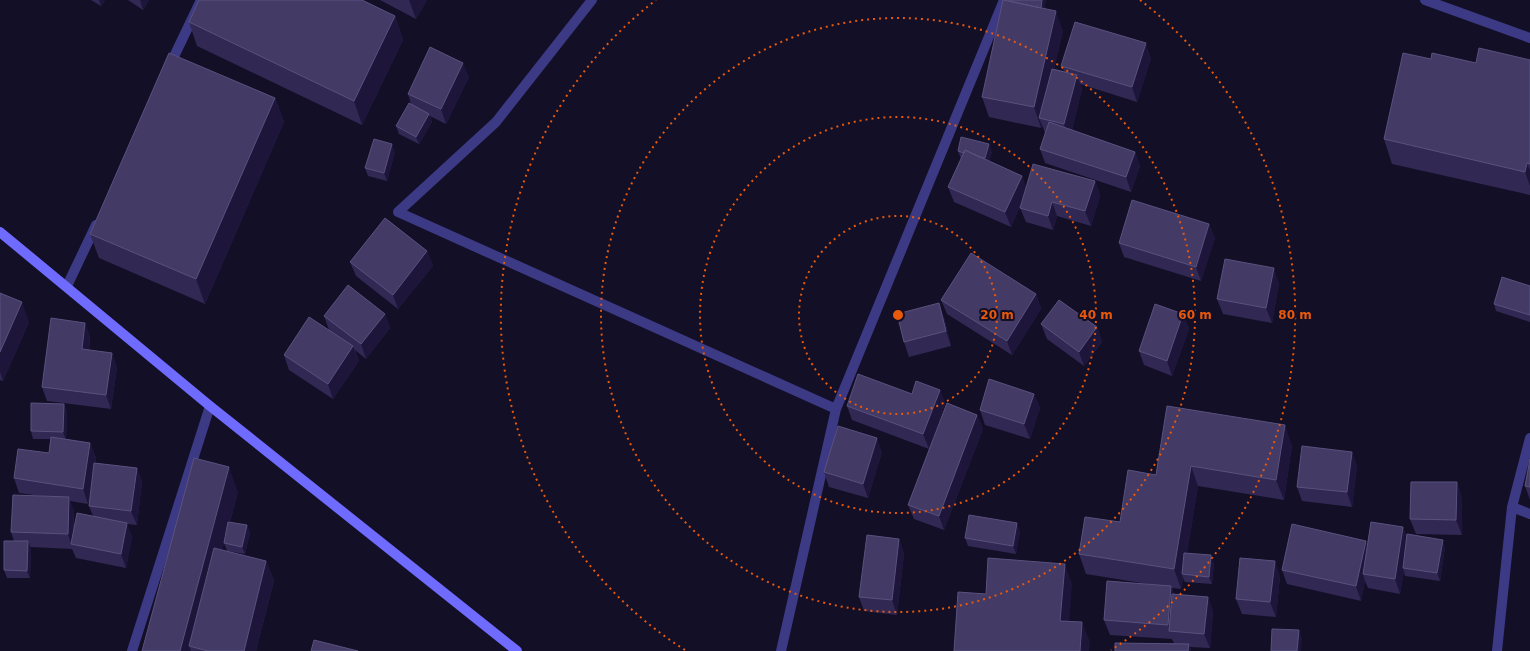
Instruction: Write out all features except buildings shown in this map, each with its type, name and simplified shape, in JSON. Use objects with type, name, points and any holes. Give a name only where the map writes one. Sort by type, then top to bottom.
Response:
[{"type":"street","points":[[164,79],[201,0]]},
{"type":"street","points":[[592,0],[496,122],[398,212],[836,409]]},
{"type":"street","points":[[781,651],[836,409],[1004,0]]},
{"type":"street","points":[[1424,0],[1530,38]]},
{"type":"street","points":[[67,286],[100,214]]},
{"type":"street","points":[[0,232],[210,406],[517,651]]},
{"type":"street","points":[[132,651],[210,406]]},
{"type":"street","points":[[1497,651],[1512,507],[1530,438]]},
{"type":"street","points":[[1512,507],[1530,514]]}]
